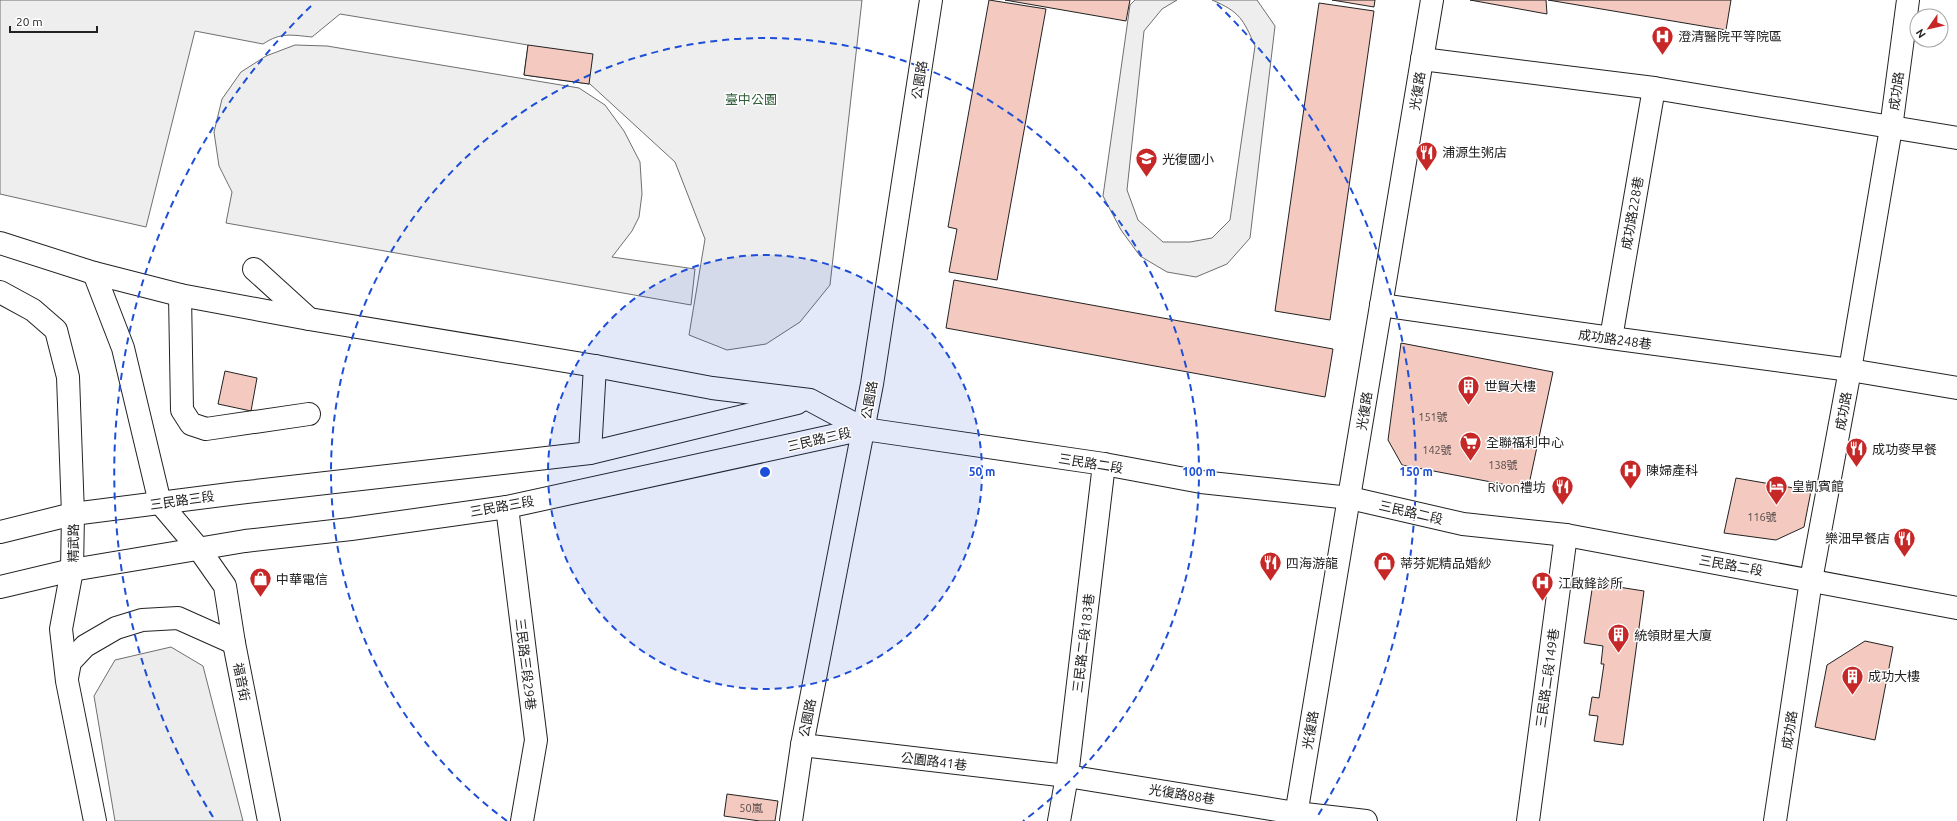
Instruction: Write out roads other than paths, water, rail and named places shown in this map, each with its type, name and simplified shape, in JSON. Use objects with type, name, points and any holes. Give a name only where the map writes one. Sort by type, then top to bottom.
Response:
[{"type":"main road","name":"公園路","points":[[791,821],[802,746],[864,429],[931,0]]},
{"type":"main road","name":"光復路","points":[[1296,817],[1432,0]]},
{"type":"main road","name":"成功路","points":[[1775,821],[1811,580],[1850,370],[1891,128],[1908,0]]},
{"type":"main road","points":[[1422,59],[1654,88],[1957,138]]},
{"type":"main road","name":"成功路228巷","points":[[1611,338],[1654,88]]},
{"type":"main road","points":[[0,243],[94,273],[180,295],[309,319],[595,366],[712,388],[810,400]]},
{"type":"main road","points":[[254,269],[309,319]]},
{"type":"main road","points":[[94,273],[123,348],[160,504],[199,550]]},
{"type":"main road","name":"精武路","points":[[0,292],[33,310],[56,330],[68,378],[73,514],[72,570],[61,629],[67,681],[96,821]]},
{"type":"main road","points":[[180,295],[182,410],[191,424],[206,429],[309,414]]},
{"type":"main road","name":"成功路248巷","points":[[1381,305],[1850,370],[1957,388]]},
{"type":"main road","points":[[590,453],[595,366]]},
{"type":"main road","name":"三民路三段","points":[[0,532],[73,514],[238,493],[590,453],[810,400],[864,429]]},
{"type":"main road","name":"三民路三段","points":[[0,587],[72,570],[199,550],[244,541],[351,528],[507,506],[864,429]]},
{"type":"main road","name":"三民路二段","points":[[864,429],[1104,464],[1200,482],[1350,498],[1463,524],[1566,536],[1957,608]]},
{"type":"main road","name":"三民路二段183巷","points":[[1059,821],[1067,776],[1104,464]]},
{"type":"main road","name":"三民路三段29巷","points":[[507,506],[536,740],[522,821]]},
{"type":"main road","name":"三民路二段149巷","points":[[1528,821],[1566,536]]},
{"type":"main road","name":"福音街","points":[[199,550],[226,586],[234,644],[269,821]]},
{"type":"main road","points":[[67,681],[70,662],[85,646],[116,628],[142,620],[178,618],[234,644]]},
{"type":"main road","name":"公園路41巷","points":[[802,746],[1067,776]]},
{"type":"main road","name":"光復路88巷","points":[[1067,776],[1296,817],[1366,821]]},
{"type":"place","name":"澄清醫院平等院區","points":[[1663,56]]},
{"type":"place","name":"浦源生粥店","points":[[1427,172]]},
{"type":"place","name":"光復國小","points":[[1146,178]]},
{"type":"place","name":"世貿大樓","points":[[1469,406]]},
{"type":"place","name":"全聯福利中心","points":[[1470,462]]},
{"type":"place","name":"成功麥早餐","points":[[1857,468]]},
{"type":"place","name":"陳婦產科","points":[[1630,490]]},
{"type":"place","name":"Rivon禮坊","points":[[1562,506]]},
{"type":"place","name":"皇凱賓館","points":[[1776,506]]},
{"type":"place","name":"樂沺早餐店","points":[[1905,558]]},
{"type":"place","name":"四海游龍","points":[[1271,582]]},
{"type":"place","name":"蒂芬妮精品婚紗","points":[[1385,582]]},
{"type":"place","name":"中華電信","points":[[261,598]]},
{"type":"place","name":"江啟鋒診所","points":[[1542,602]]},
{"type":"place","name":"統領財星大廈","points":[[1619,654]]},
{"type":"place","name":"成功大樓","points":[[1852,696]]},
{"type":"park label","name":"臺中公園","points":[[751,99]]}]
